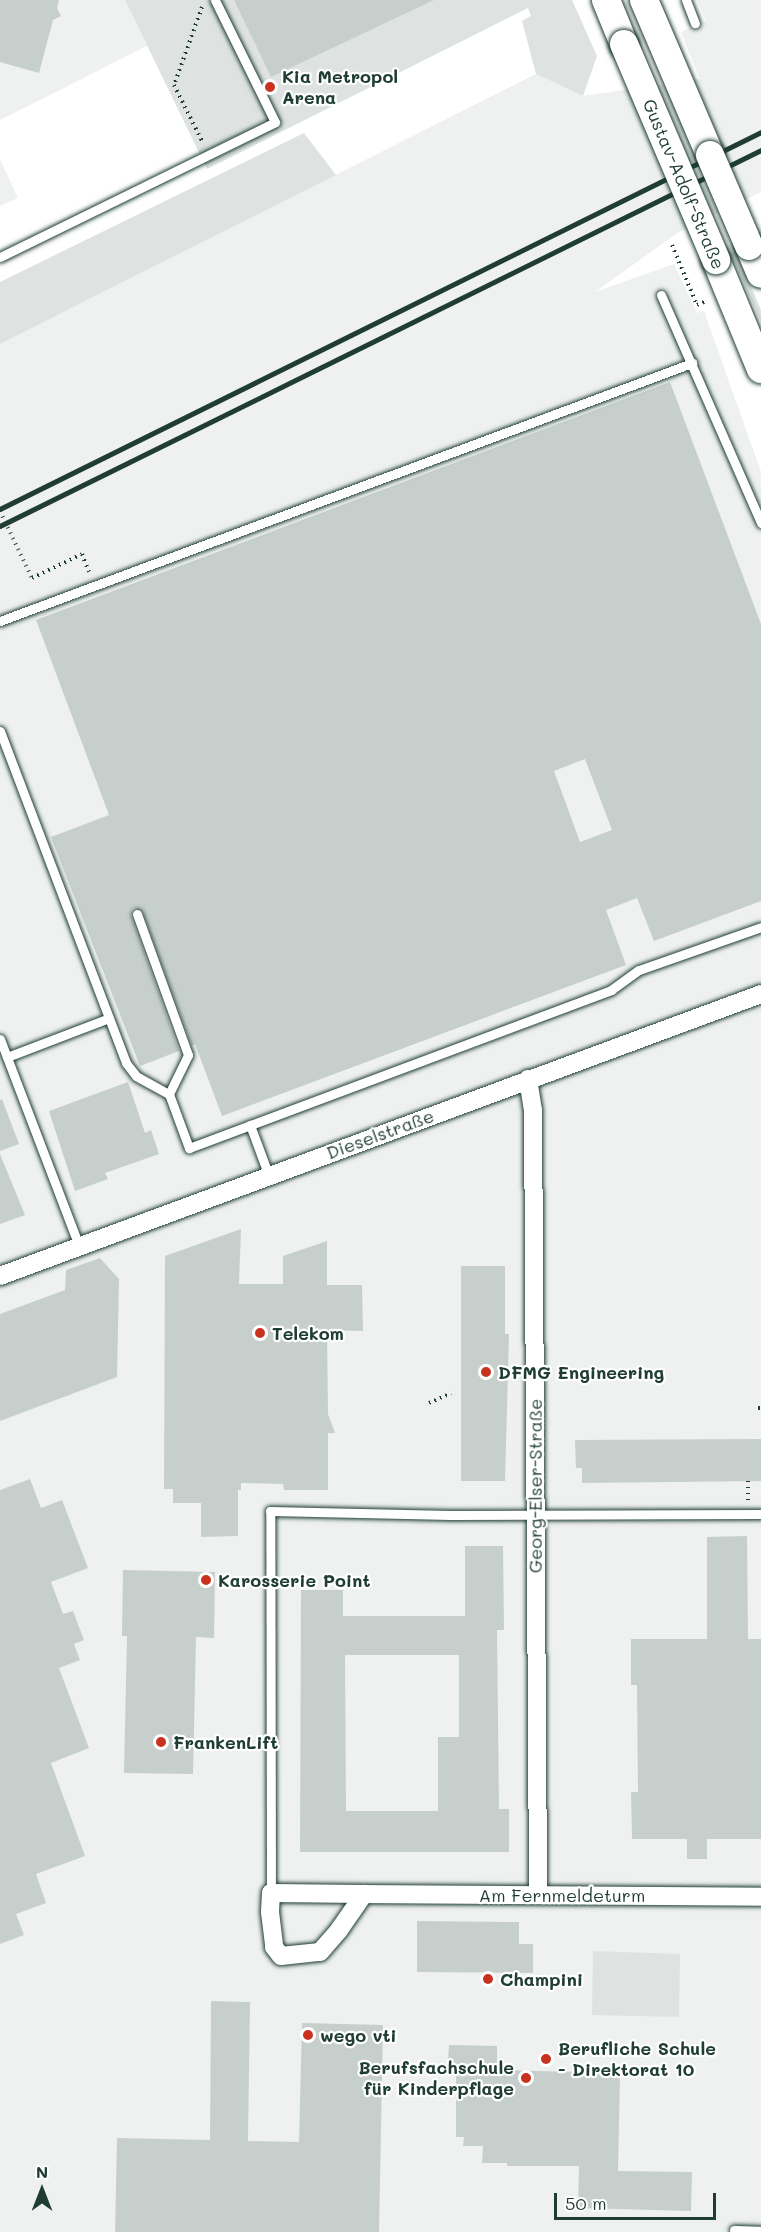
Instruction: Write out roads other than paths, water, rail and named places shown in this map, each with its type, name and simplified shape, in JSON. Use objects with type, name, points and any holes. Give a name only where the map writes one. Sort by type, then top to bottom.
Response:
[{"type":"main road","name":"Gustav-Adolf-Straße","points":[[606,0],[761,369]]},
{"type":"main road","name":"Gustav-Adolf-Straße","points":[[644,0],[761,274]]},
{"type":"street","name":"Dieselstraße","points":[[0,1276],[761,994]]},
{"type":"street","name":"Georg-Elser-Straße","points":[[528,1079],[533,1110],[538,1894]]},
{"type":"street","points":[[271,1893],[270,1912],[274,1947],[281,1956],[320,1952],[339,1930],[364,1894]]},
{"type":"street","name":"Am Fernmeldeturm","points":[[271,1893],[761,1897]]},
{"type":"lane","points":[[0,257],[275,122],[215,0]]},
{"type":"lane","points":[[686,0],[695,23]]},
{"type":"lane","points":[[661,295],[761,523]]},
{"type":"lane","points":[[0,621],[692,363]]},
{"type":"lane","points":[[0,731],[126,1063],[136,1076],[169,1094],[189,1148],[611,990],[639,970],[761,927]]},
{"type":"lane","points":[[137,914],[188,1055],[169,1094]]},
{"type":"lane","points":[[7,1058],[109,1018]]},
{"type":"lane","points":[[0,1039],[79,1246]]},
{"type":"lane","points":[[250,1125],[269,1176]]},
{"type":"lane","points":[[271,1893],[270,1511],[536,1515],[761,1514]]},
{"type":"lane","points":[[734,2230],[761,2231]]},
{"type":"railway","points":[[0,509],[761,132]]},
{"type":"railway","points":[[0,526],[761,150]]},
{"type":"place","name":"Kia Metropol Arena","points":[[270,87]]},
{"type":"place","name":"Telekom","points":[[260,1333]]},
{"type":"place","name":"DFMG Engineering","points":[[486,1372]]},
{"type":"place","name":"Karosserie Point","points":[[206,1580]]},
{"type":"place","name":"FrankenLift","points":[[161,1742]]},
{"type":"place","name":"Champini","points":[[488,1979]]},
{"type":"place","name":"wego vti","points":[[308,2035]]},
{"type":"place","name":"Berufliche Schule - Direktorat 10","points":[[546,2059]]},
{"type":"place","name":"Berufsfachschule für Kinderpflage","points":[[526,2078]]}]
